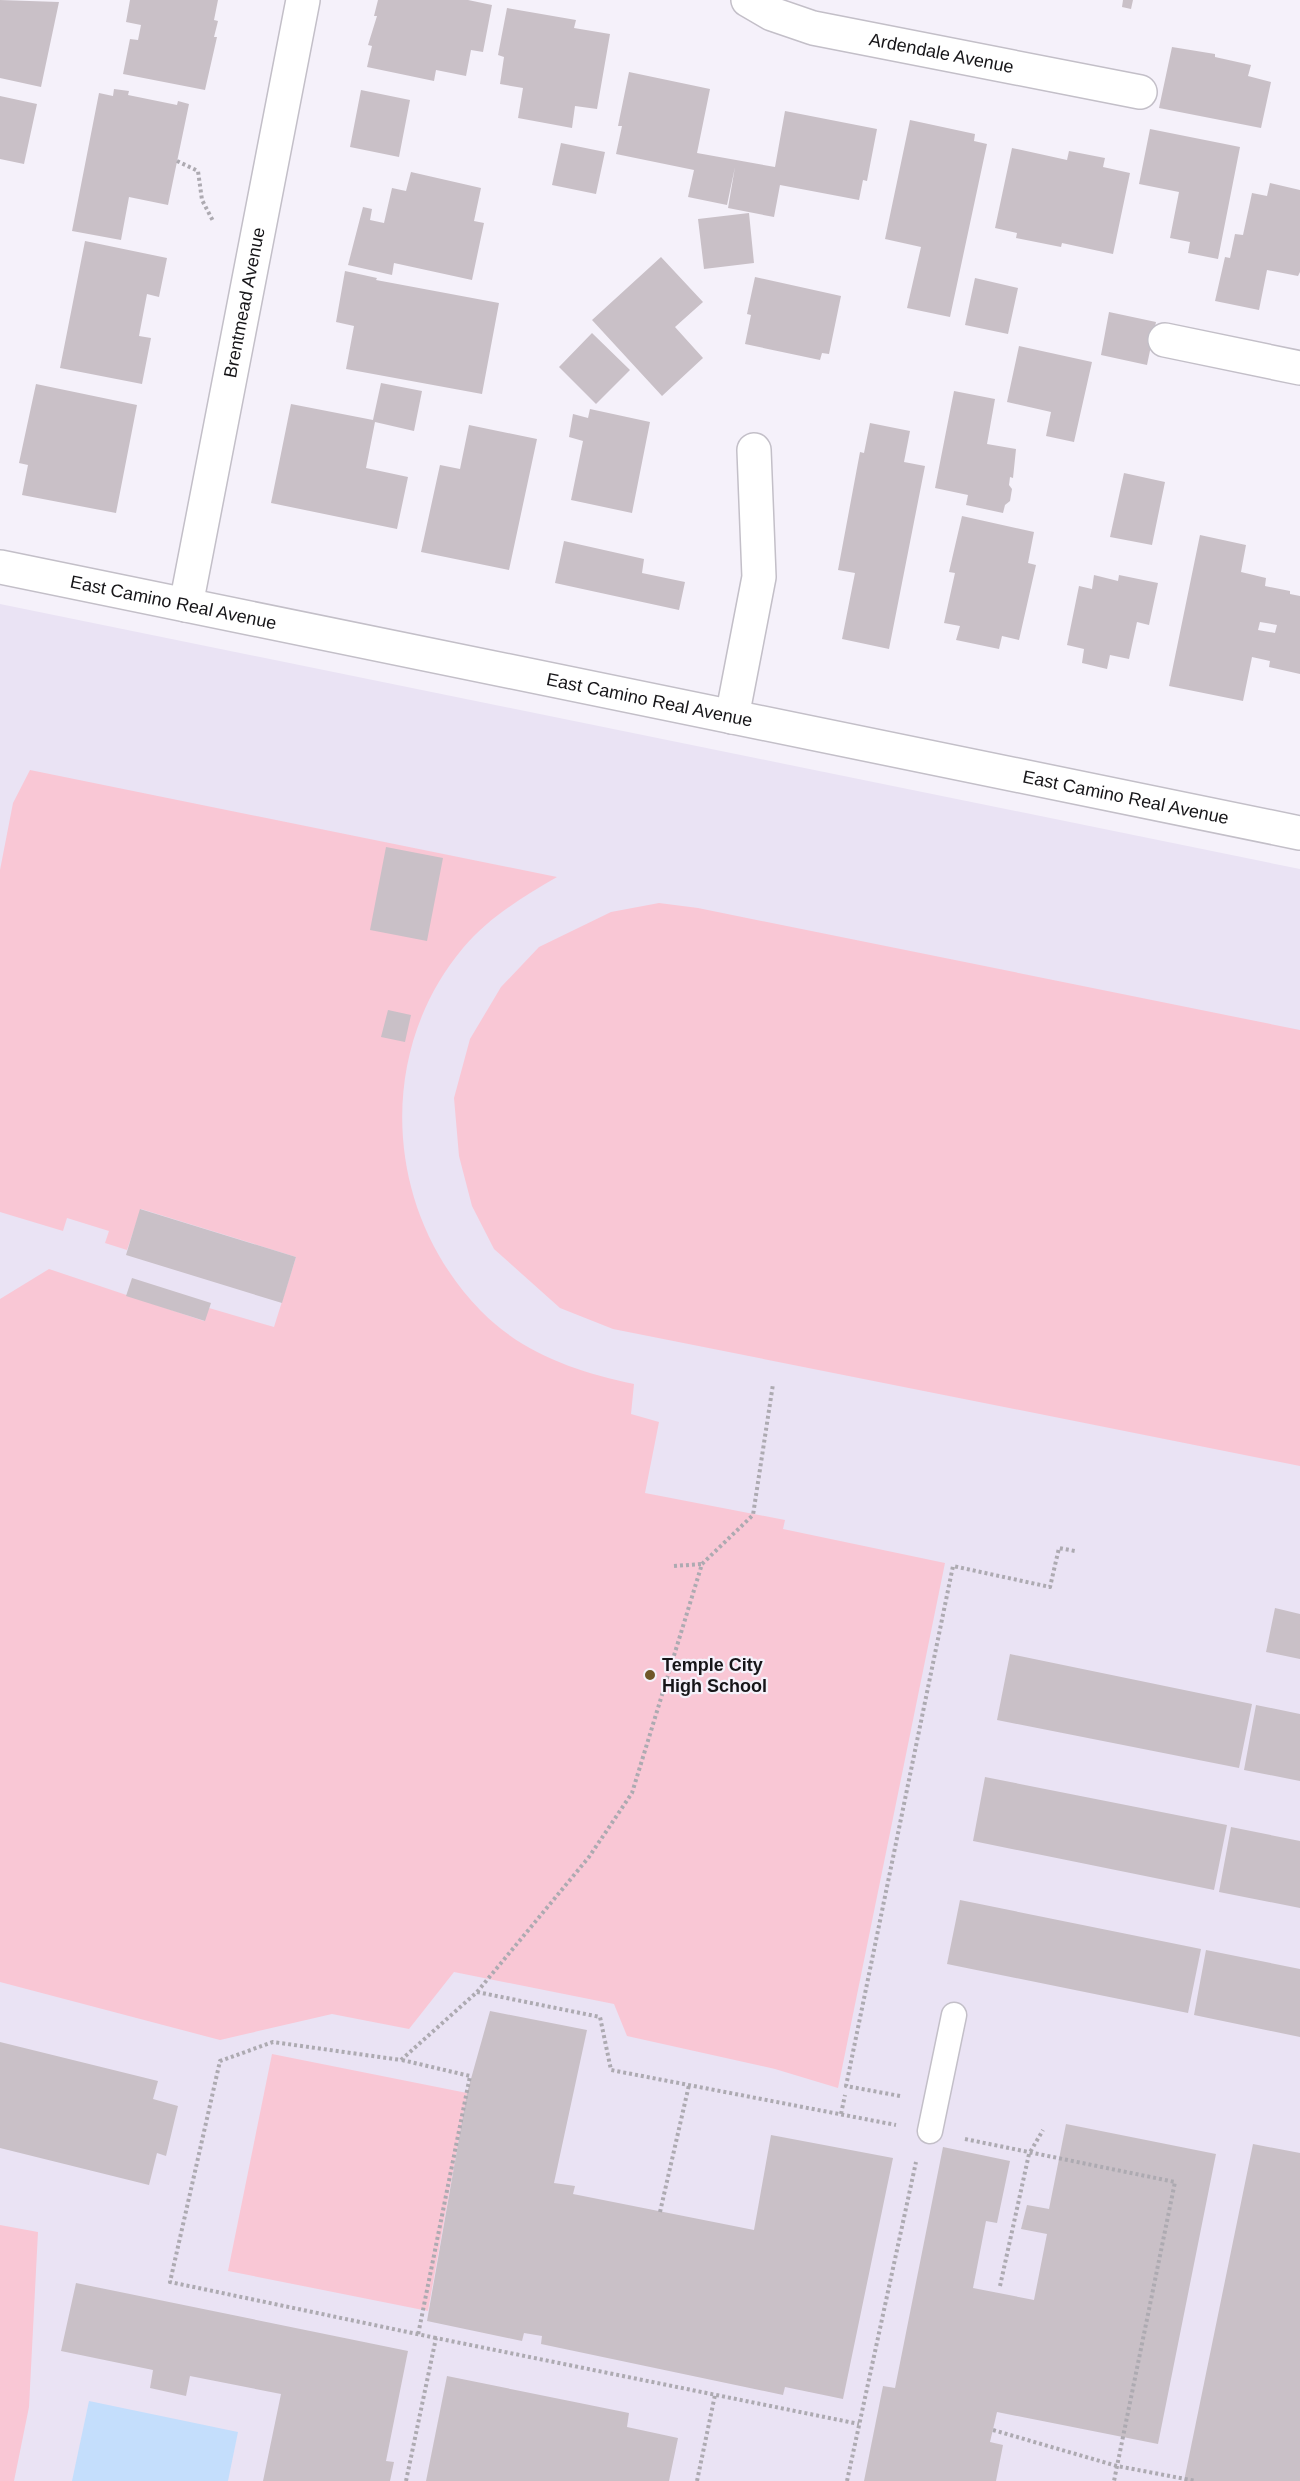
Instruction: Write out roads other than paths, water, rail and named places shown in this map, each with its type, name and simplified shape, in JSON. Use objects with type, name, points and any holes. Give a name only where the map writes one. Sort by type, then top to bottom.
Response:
[{"type":"street","name":"Brentmead Avenue","points":[[186,605],[303,0]]},
{"type":"street","name":"Ardendale Avenue","points":[[748,0],[772,14],[813,28],[1140,92]]},
{"type":"street","points":[[1165,340],[1300,368]]},
{"type":"street","points":[[732,717],[759,577],[754,450]]},
{"type":"street","name":"East Camino Real Avenue","points":[[0,567],[1300,833]]},
{"type":"lane","points":[[930,2131],[954,2015]]},
{"type":"water","points":[[89,2401],[238,2432],[228,2481],[72,2481]]},
{"type":"place","name":"Temple City High School","points":[[650,1675]]}]
